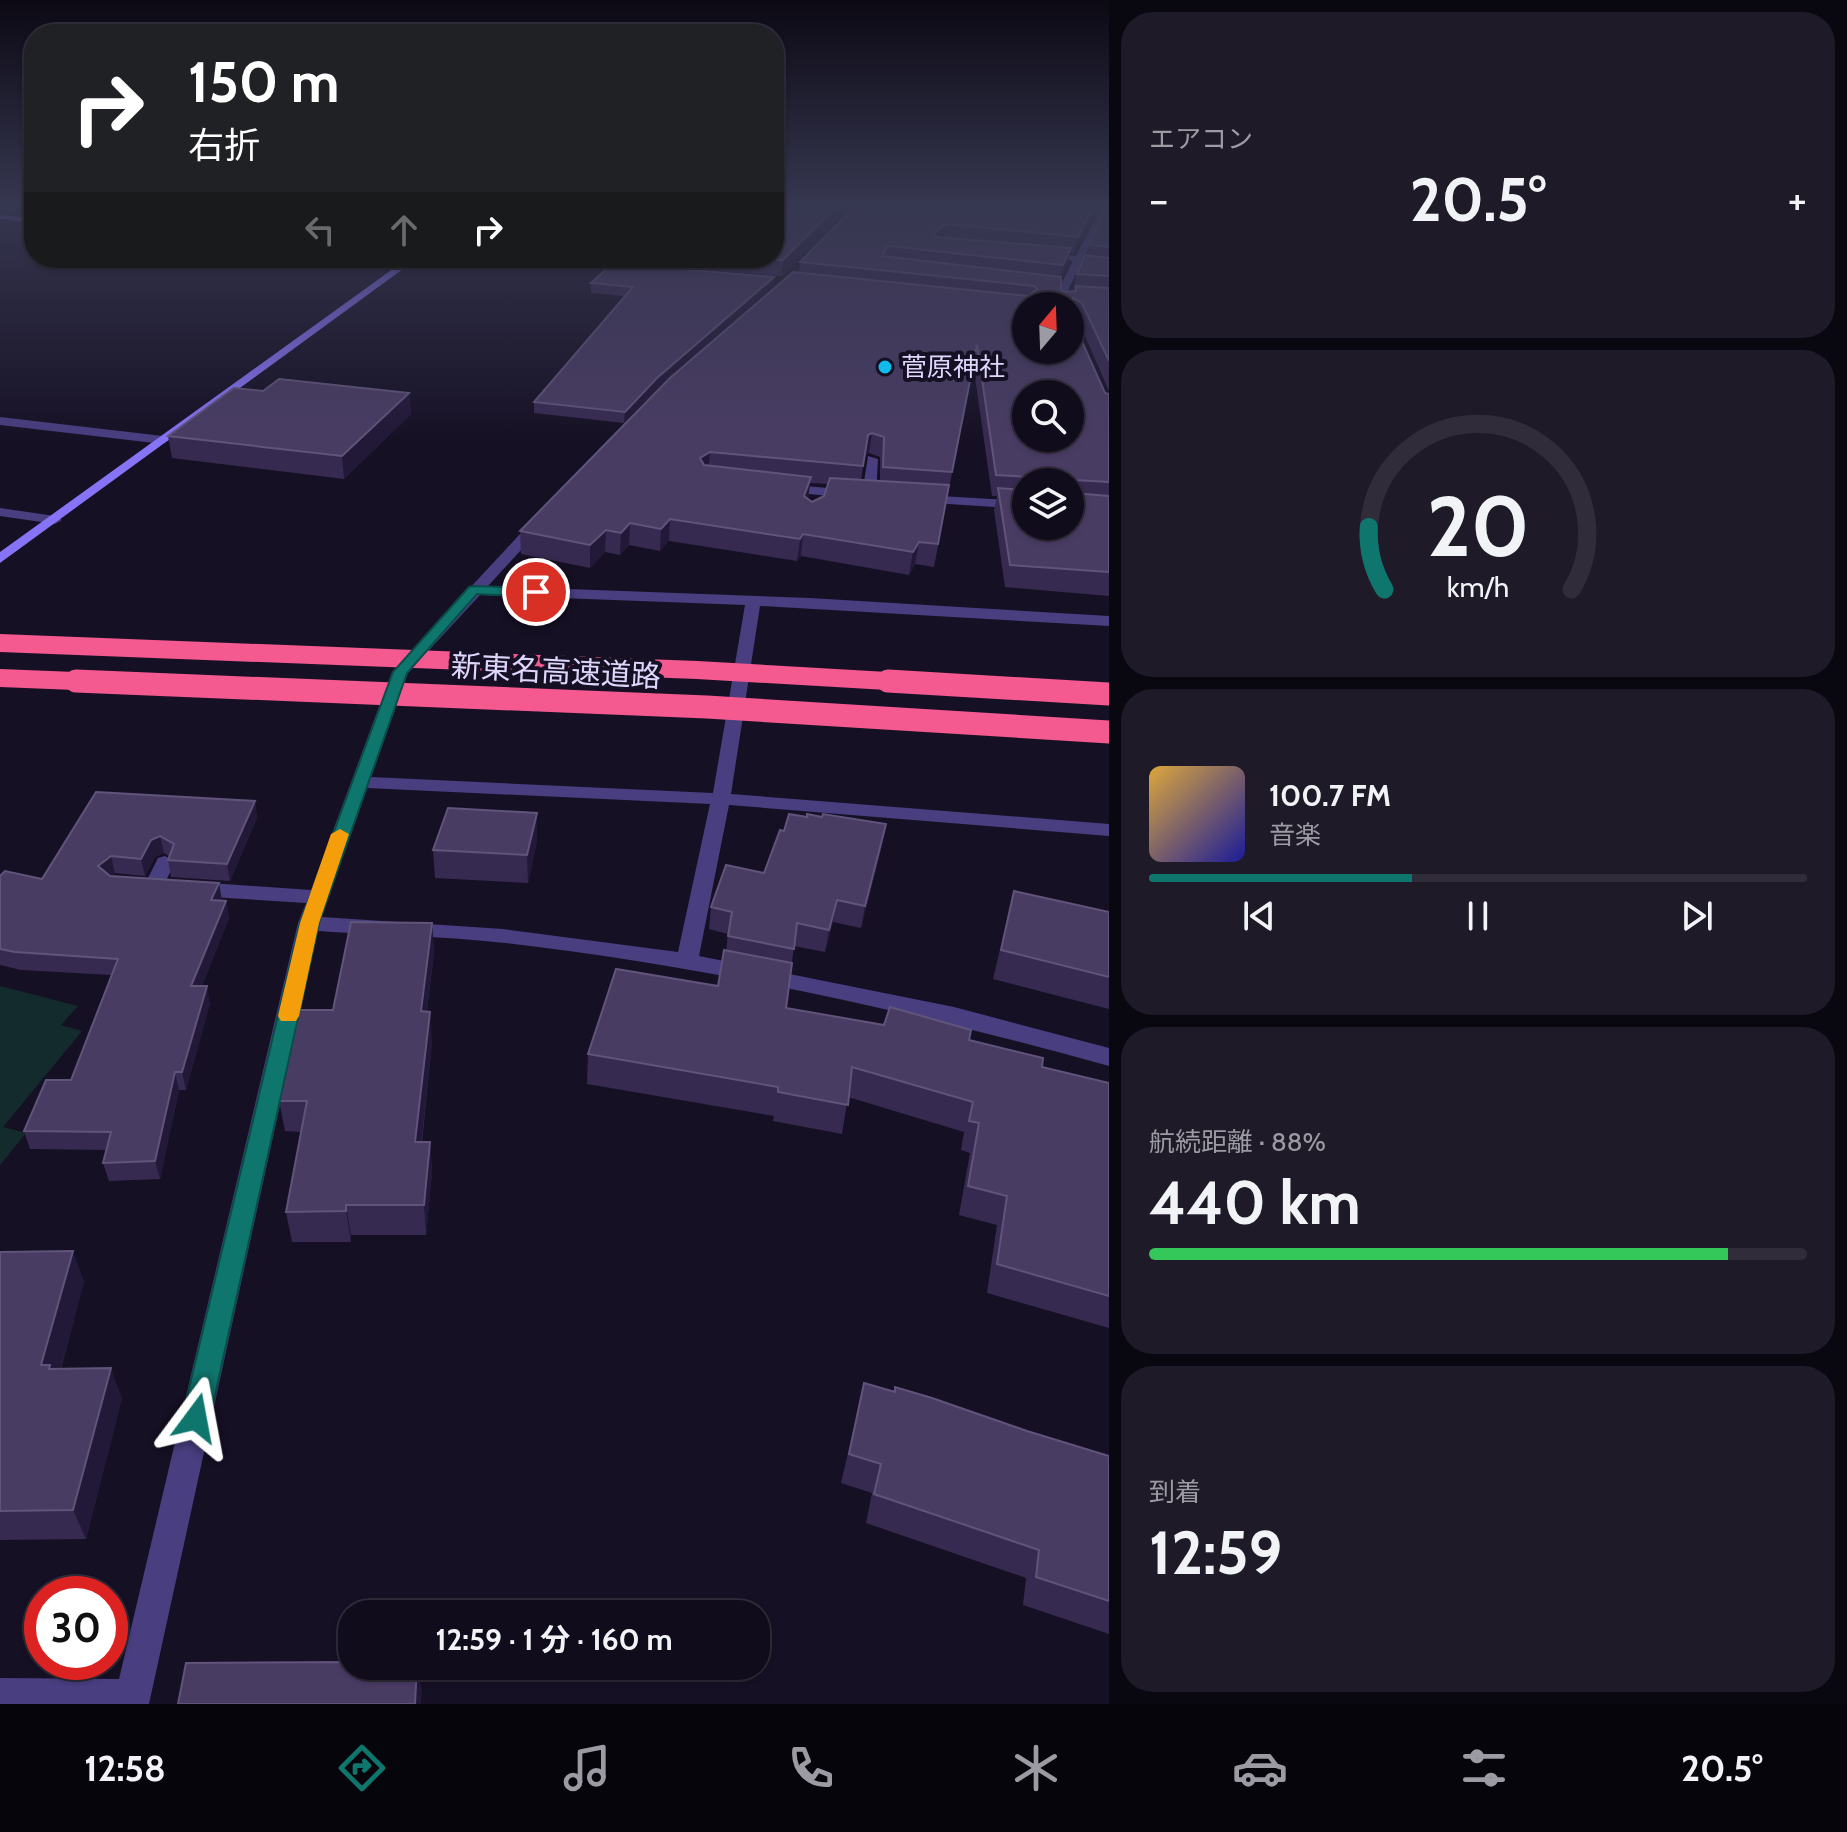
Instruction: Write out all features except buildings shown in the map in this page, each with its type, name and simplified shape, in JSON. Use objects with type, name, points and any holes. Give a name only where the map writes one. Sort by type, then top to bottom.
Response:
[{"type":"highway","name":"新東名高速道路","points":[[0,643],[697,670],[1109,694]]},
{"type":"highway","name":"新東名高速道路","points":[[0,678],[707,707],[1109,732]]},
{"type":"street","points":[[0,559],[379,284]]},
{"type":"street","points":[[1049,286],[1057,292]]},
{"type":"street","points":[[0,421],[163,440]]},
{"type":"street","points":[[869,495],[872,459]]},
{"type":"street","points":[[767,487],[818,498],[885,496]]},
{"type":"street","points":[[901,497],[1012,504]]},
{"type":"street","points":[[0,1696],[132,1700],[309,923],[358,782],[400,672],[558,502]]},
{"type":"street","points":[[0,512],[55,520]]},
{"type":"street","points":[[474,590],[753,601],[1109,621]]},
{"type":"street","points":[[687,961],[721,799],[753,601]]},
{"type":"street","points":[[358,782],[721,799],[1109,830]]},
{"type":"street","points":[[154,886],[165,862]]},
{"type":"street","points":[[128,884],[318,897]]},
{"type":"street","points":[[309,923],[503,936],[687,961],[954,1015],[1109,1057]]},
{"type":"green space","points":[[0,986],[78,1006],[61,1025],[82,1031],[3,1127],[26,1133],[0,1165]]},
{"type":"slow traffic","points":[[288,1016],[309,923],[340,834]]},
{"type":"place","name":"菅原神社","points":[[885,367]]},
{"type":"route","points":[[196,1418],[309,923],[400,672],[474,590],[536,592]]}]
